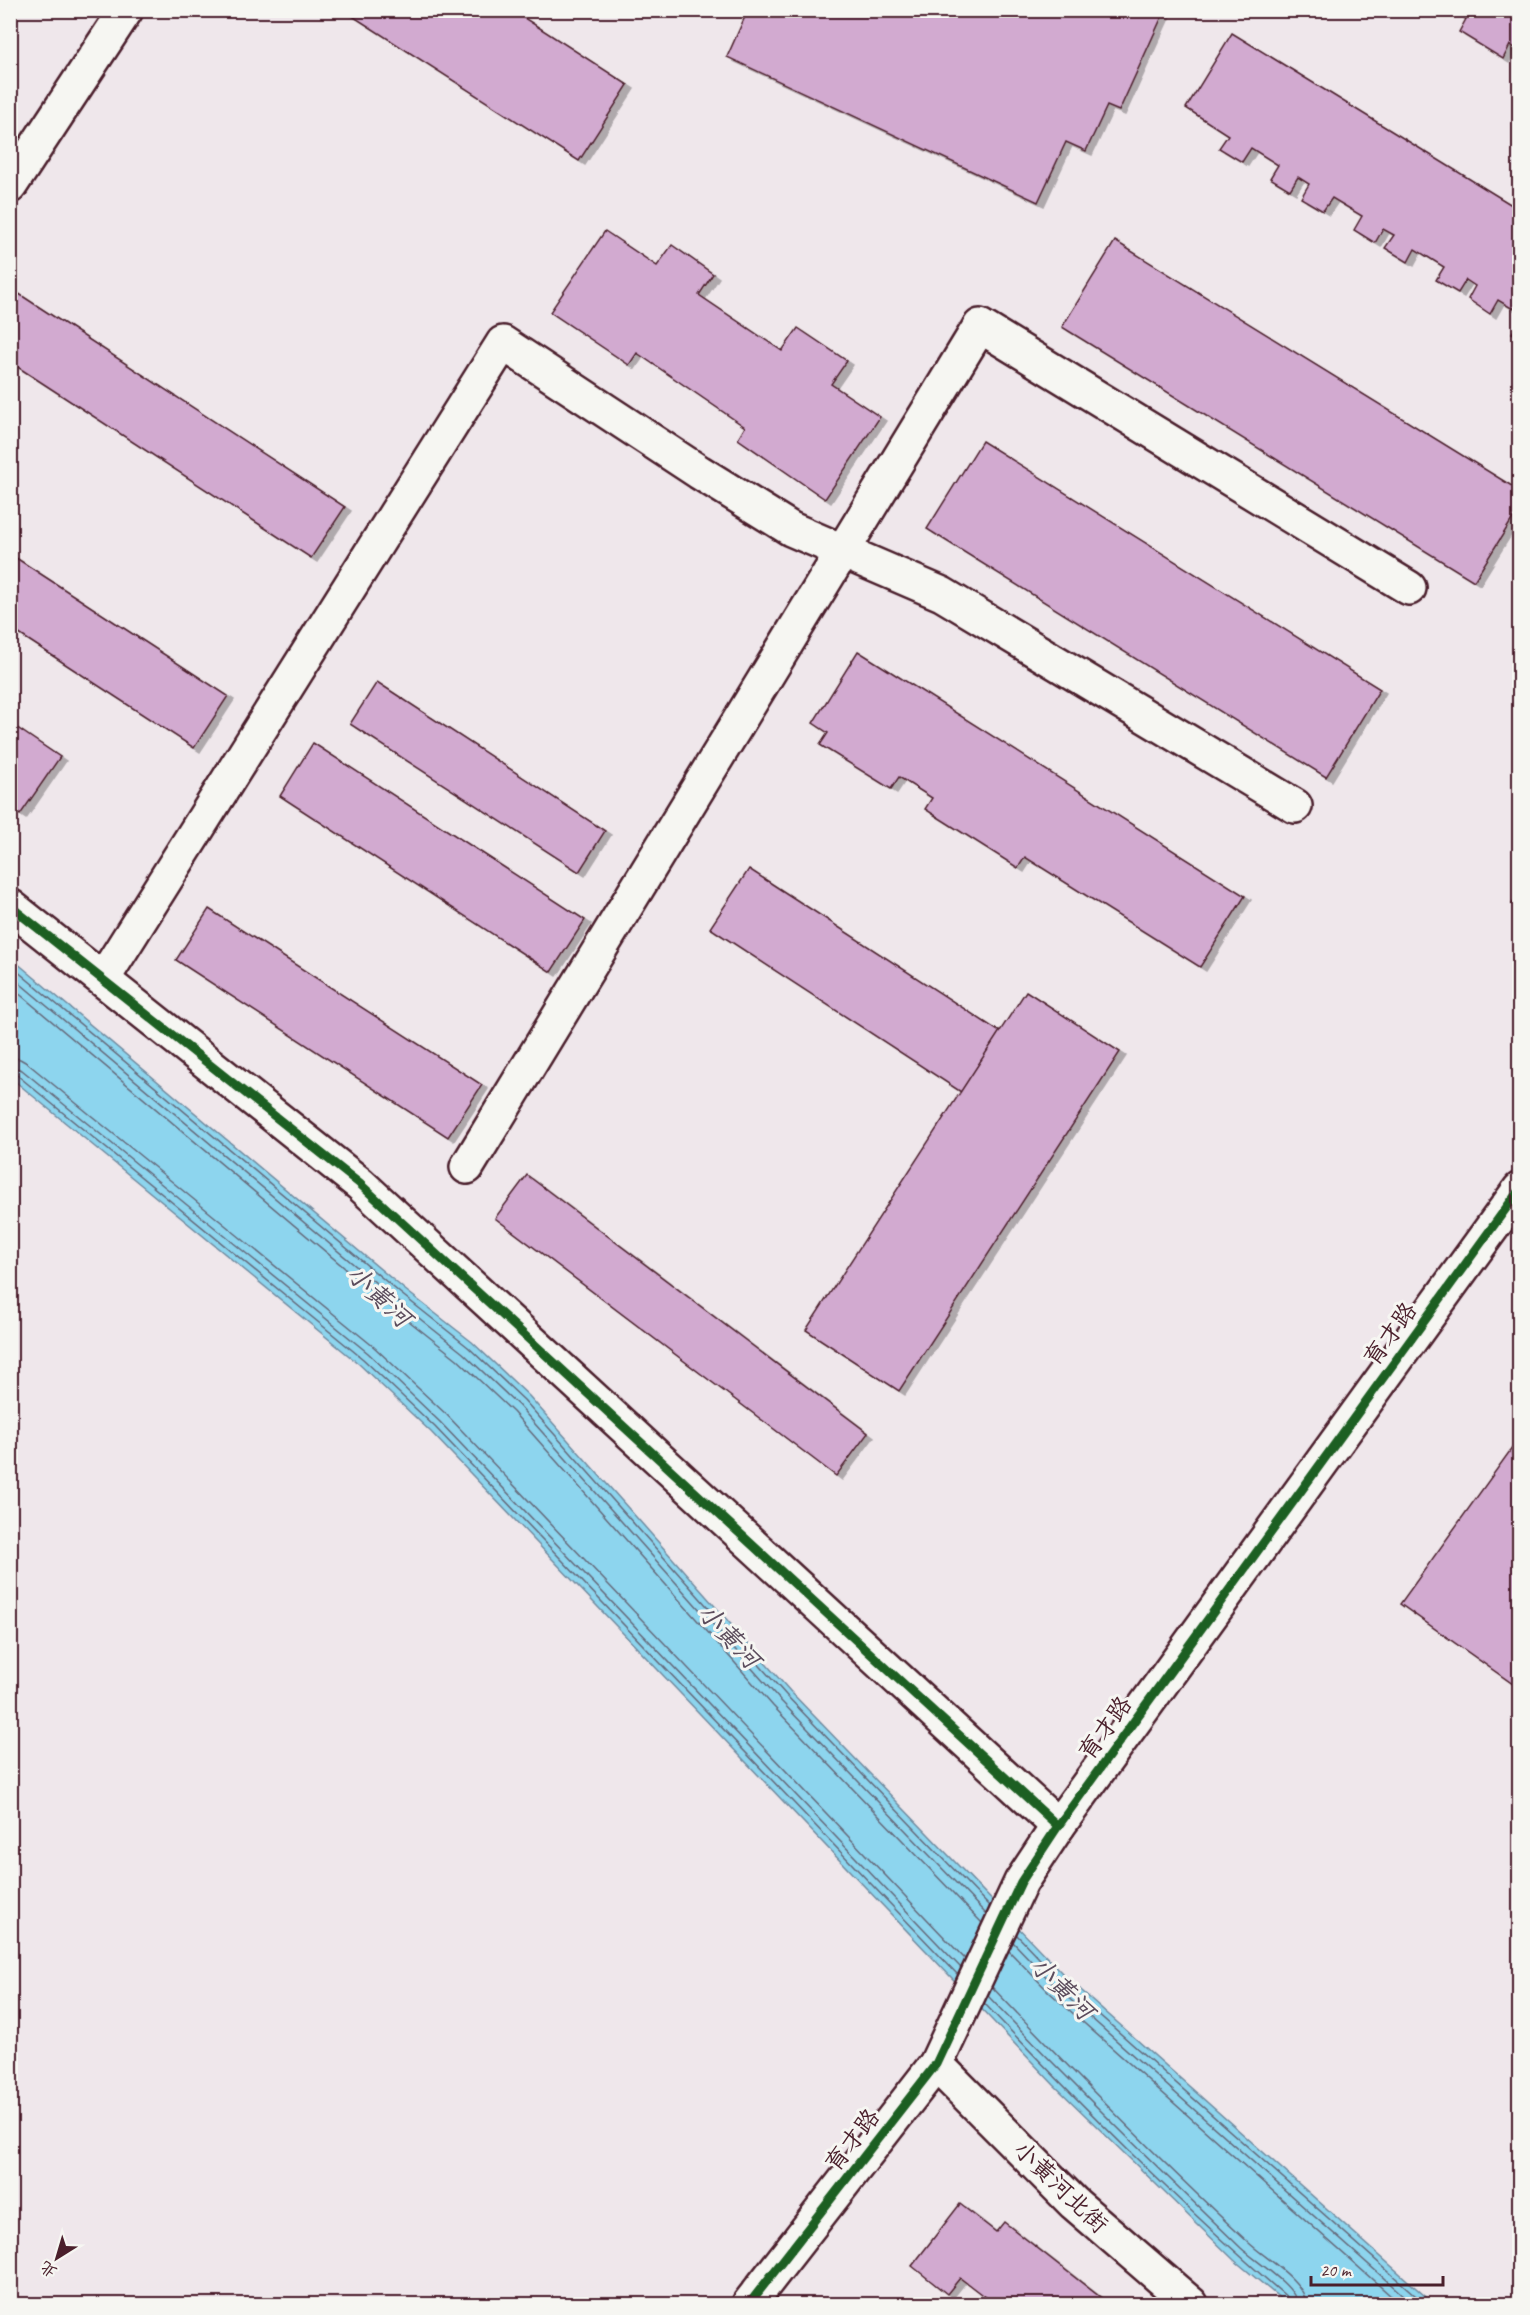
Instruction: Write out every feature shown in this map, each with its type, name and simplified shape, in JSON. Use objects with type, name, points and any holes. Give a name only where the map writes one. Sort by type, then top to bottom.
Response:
[{"type":"street","points":[[10,186],[126,10]]},
{"type":"street","points":[[467,1167],[980,326],[1409,588]]},
{"type":"street","points":[[103,980],[503,343],[708,478],[791,529],[942,594],[1295,806]]},
{"type":"street","points":[[10,906],[360,1184],[1058,1826]]},
{"type":"street","name":"育才路","points":[[749,2304],[936,2064],[1021,1882],[1058,1826],[1520,1189]]},
{"type":"street","name":"小黄河北街","points":[[936,2064],[1074,2204],[1191,2304]]},
{"type":"water","name":"小黄河","points":[[10,957],[404,1289],[472,1342],[529,1396],[790,1691],[1064,1975],[1434,2304],[1287,2304],[1234,2260],[1054,2085],[431,1432],[359,1364],[11,1078]]},
{"type":"building","points":[[343,10],[512,10],[628,85],[579,161]]},
{"type":"building","points":[[748,10],[1165,10],[1119,111],[1107,106],[1086,151],[1066,142],[1038,202],[727,57]]},
{"type":"building","points":[[1452,10],[1520,10],[1520,51],[1510,45],[1503,59],[1459,32],[1466,19]]},
{"type":"building","points":[[1232,33],[1520,210],[1520,299],[1513,309],[1498,300],[1490,314],[1468,299],[1475,286],[1466,280],[1458,293],[1436,280],[1444,267],[1415,249],[1408,262],[1385,248],[1394,235],[1383,229],[1375,243],[1354,230],[1362,216],[1332,198],[1323,211],[1301,198],[1309,184],[1298,177],[1290,190],[1270,178],[1278,165],[1251,148],[1242,162],[1219,148],[1228,135],[1186,108]]},
{"type":"building","points":[[605,231],[657,266],[672,245],[713,274],[699,295],[782,351],[798,328],[847,361],[831,384],[880,417],[825,499],[738,439],[745,427],[637,353],[629,365],[550,312]]},
{"type":"building","points":[[1115,241],[1520,491],[1520,507],[1474,581],[1062,327]]},
{"type":"building","points":[[10,288],[345,507],[311,558],[10,362]]},
{"type":"building","points":[[1520,321],[1520,338],[1512,333]]},
{"type":"building","points":[[982,441],[1380,689],[1326,777],[927,529]]},
{"type":"building","points":[[10,554],[228,696],[194,748],[10,628]]},
{"type":"building","points":[[858,651],[1245,896],[1200,967],[1025,857],[1018,868],[925,809],[932,798],[899,777],[891,789],[820,745],[828,733],[813,723]]},
{"type":"building","points":[[377,682],[605,831],[579,872],[350,724]]},
{"type":"building","points":[[10,723],[60,757],[20,815],[10,808]]},
{"type":"building","points":[[313,743],[585,920],[551,972],[280,796]]},
{"type":"building","points":[[749,869],[1000,1032],[961,1092],[710,928]]},
{"type":"building","points":[[1520,894],[1520,909],[1512,904]]},
{"type":"building","points":[[209,909],[482,1085],[448,1137],[176,960]]},
{"type":"building","points":[[1026,991],[1120,1052],[899,1391],[806,1330]]},
{"type":"building","points":[[527,1175],[868,1433],[836,1476],[495,1218]]},
{"type":"building","points":[[1520,1437],[1520,1689],[1400,1604]]},
{"type":"building","points":[[960,2204],[996,2232],[1004,2222],[1109,2304],[994,2304],[960,2278],[947,2294],[912,2266]]},
{"type":"cycle path","points":[[10,906],[360,1184],[1058,1826]]},
{"type":"cycle path","points":[[749,2304],[936,2064],[1021,1882],[1058,1826],[1520,1189]]}]
